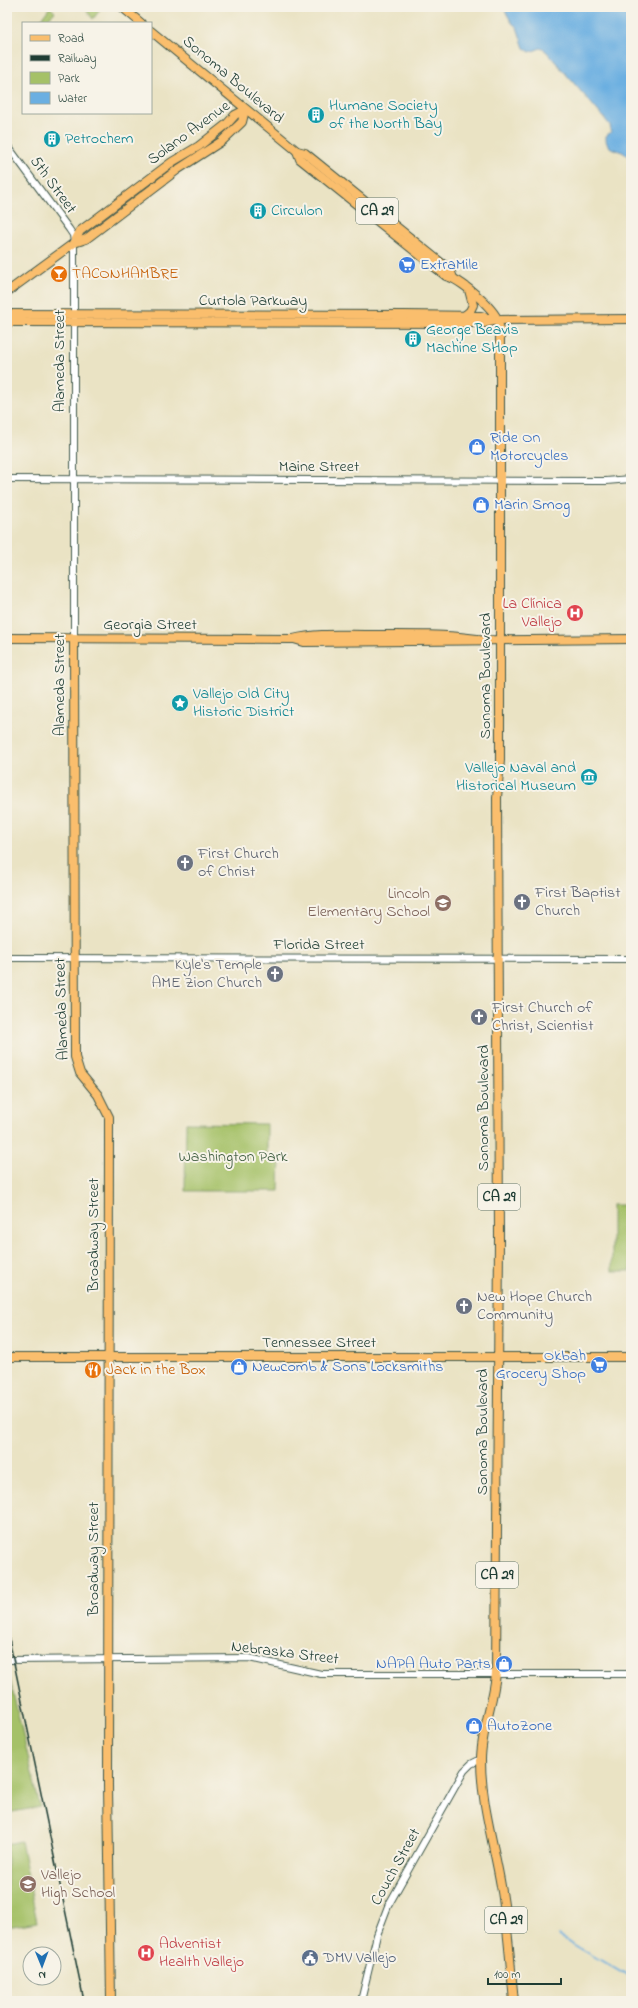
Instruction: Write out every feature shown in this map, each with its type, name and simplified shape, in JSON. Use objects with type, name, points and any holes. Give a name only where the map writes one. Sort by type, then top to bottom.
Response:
[{"type":"main road","points":[[122,7],[140,22]]},
{"type":"main road","name":"Sonoma Boulevard","points":[[152,32],[245,110],[297,150],[300,158],[403,242],[446,276],[454,278],[468,289],[486,305],[498,320],[500,639],[497,958],[499,1238],[496,1673],[492,1700],[484,1733],[481,1760],[482,1792],[505,1909],[514,2001]]},
{"type":"main road","name":"Solano Avenue","points":[[7,292],[74,243],[80,230],[172,162],[199,146],[222,129],[234,115],[245,110]]},
{"type":"main road","points":[[464,316],[470,311],[473,305],[468,289]]},
{"type":"main road","name":"Curtola Parkway","points":[[8,316],[466,323],[498,320],[631,319]]},
{"type":"main road","name":"Curtola Parkway","points":[[74,318],[481,316],[498,320]]},
{"type":"main road","name":"Georgia Street","points":[[7,638],[293,639],[308,636],[394,635],[451,636],[477,639],[631,639]]},
{"type":"main road","name":"Alameda Street","points":[[74,639],[75,1057],[80,1073],[98,1095],[110,1117]]},
{"type":"main road","name":"Broadway Street","points":[[110,1117],[108,1659],[109,1915],[112,2001]]},
{"type":"main road","name":"Tennessee Street","points":[[7,1357],[631,1357]]},
{"type":"street","name":"5th Street","points":[[7,145],[69,229],[73,235],[74,243]]},
{"type":"street","name":"Alameda Street","points":[[74,243],[74,639]]},
{"type":"street","name":"Maine Street","points":[[7,479],[500,479],[606,481],[631,479]]},
{"type":"street","name":"Florida Street","points":[[7,958],[631,959]]},
{"type":"street","name":"Nebraska Street","points":[[7,1660],[249,1658],[321,1674],[631,1674]]},
{"type":"street","name":"Couch Street","points":[[361,2001],[377,1935],[388,1906],[464,1771],[471,1764],[481,1760]]},
{"type":"green space","points":[[50,7],[55,12],[44,22],[39,22]]},
{"type":"green space","points":[[84,7],[97,7],[100,10],[93,19]]},
{"type":"green space","name":"Washington Park","points":[[186,1123],[267,1124],[267,1155],[280,1156],[279,1191],[185,1191]]},
{"type":"green space","points":[[612,1205],[631,1205],[631,1271],[612,1271]]},
{"type":"green space","points":[[7,1667],[40,1807],[7,1813]]},
{"type":"green space","points":[[21,1841],[37,1922],[7,1927],[7,1844]]},
{"type":"water","points":[[503,7],[631,7],[631,159],[623,152],[608,145],[606,136],[611,132],[610,125],[546,51],[541,48],[530,52],[524,48],[517,27],[512,23]]},
{"type":"waterway","points":[[559,1936],[631,1978]]},
{"type":"railway","points":[[7,1629],[84,2001]]},
{"type":"place","name":"Humane Society of the North Bay","points":[[316,115]]},
{"type":"place","name":"Petrochem","points":[[52,139]]},
{"type":"place","name":"Circulon","points":[[258,211]]},
{"type":"place","name":"ExtraMile","points":[[407,265]]},
{"type":"place","name":"TACONHAMBRE","points":[[59,274]]},
{"type":"place","name":"George Beavis Machine SHop","points":[[413,339]]},
{"type":"place","name":"Ride On Motorcycles","points":[[477,447]]},
{"type":"place","name":"Marin Smog","points":[[481,505]]},
{"type":"place","name":"La Clínica Vallejo","points":[[575,613]]},
{"type":"place","name":"Vallejo Old City Historic District","points":[[180,703]]},
{"type":"place","name":"Vallejo Naval and Historical Museum","points":[[589,777]]},
{"type":"place","name":"First Church of Christ","points":[[185,863]]},
{"type":"place","name":"First Baptist Church","points":[[522,902]]},
{"type":"place","name":"Lincoln Elementary School","points":[[443,903]]},
{"type":"place","name":"Kyle's Temple AME Zion Church","points":[[275,974]]},
{"type":"place","name":"First Church of Christ, Scientist","points":[[479,1017]]},
{"type":"place","name":"New Hope Church Community","points":[[464,1306]]},
{"type":"place","name":"Okbah Grocery Shop","points":[[599,1365]]},
{"type":"place","name":"Newcomb & Sons Locksmiths","points":[[239,1367]]},
{"type":"place","name":"Jack in the Box","points":[[93,1370]]},
{"type":"place","name":"NAPA Auto Parts","points":[[504,1664]]},
{"type":"place","name":"AutoZone","points":[[474,1726]]},
{"type":"place","name":"Vallejo High School","points":[[28,1884]]},
{"type":"place","name":"Adventist Health Vallejo","points":[[146,1953]]},
{"type":"place","name":"DMV Vallejo","points":[[310,1958]]}]
